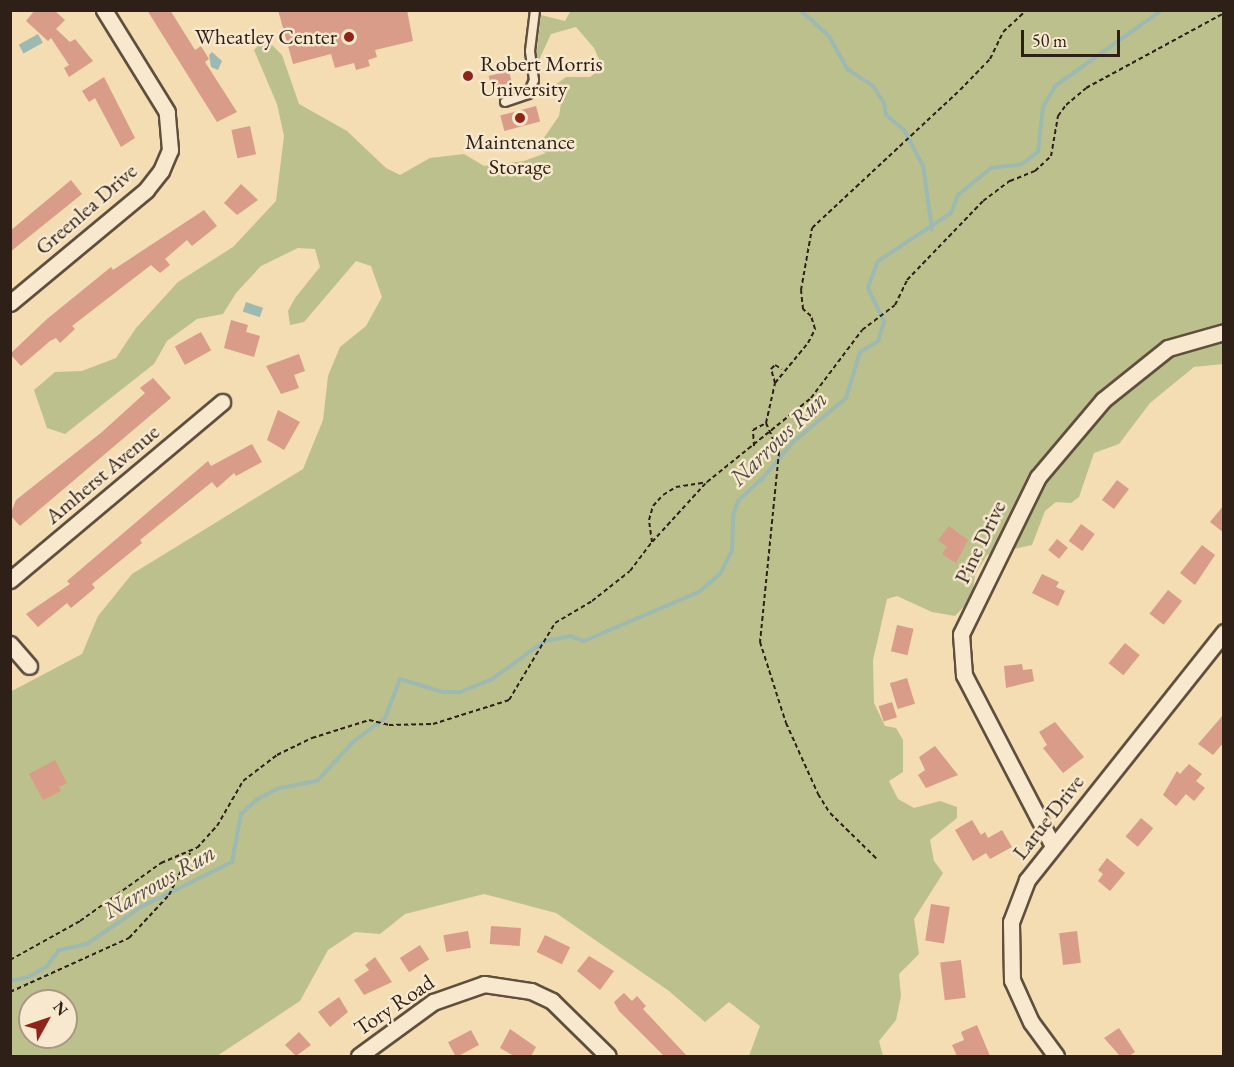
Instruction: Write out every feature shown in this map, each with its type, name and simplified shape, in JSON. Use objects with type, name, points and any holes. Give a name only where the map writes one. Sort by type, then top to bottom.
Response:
[{"type":"street","name":"Greenlea Drive","points":[[10,303],[146,190],[161,171],[170,150],[171,124],[164,106],[104,10]]},
{"type":"street","name":"Pine Drive","points":[[1053,846],[964,675],[961,634],[1038,477],[1103,400],[1168,348],[1224,332]]},
{"type":"street","name":"Amherst Avenue","points":[[10,580],[222,402]]},
{"type":"street","name":"Larue Drive","points":[[1056,1056],[1031,1022],[1012,980],[1009,951],[1011,922],[1027,880],[1224,632]]},
{"type":"street","points":[[10,644],[29,666]]},
{"type":"street","name":"Tory Road","points":[[359,1056],[433,1002],[484,984],[531,991],[552,1001],[608,1056]]},
{"type":"lane","points":[[505,102],[528,94],[534,80],[530,51],[535,10]]},
{"type":"path","points":[[754,446],[753,430],[766,423],[775,383],[808,344],[815,329],[811,316],[803,309],[801,290],[812,228],[866,182],[903,140],[960,90],[990,59],[1003,32],[1028,10]]},
{"type":"path","points":[[10,992],[129,938],[179,882],[190,853],[217,826],[243,781],[263,763],[312,738],[369,720],[389,725],[433,724],[509,700],[555,623],[592,601],[630,572],[652,543],[707,482],[812,398],[862,330],[895,305],[907,280],[983,201],[1010,182],[1035,171],[1051,156],[1059,116],[1066,105],[1086,88],[1224,13]]},
{"type":"path","points":[[775,383],[771,369],[780,366],[783,371]]},
{"type":"path","points":[[766,423],[772,430],[779,452],[760,642],[786,723],[818,794],[830,813],[877,859]]},
{"type":"path","points":[[652,543],[649,520],[653,506],[663,495],[676,487],[707,482]]},
{"type":"path","points":[[10,960],[80,921],[161,863],[190,853]]},
{"type":"green space","points":[[571,10],[1223,11],[1223,364],[1194,367],[1150,403],[1119,444],[1094,453],[1079,497],[1071,503],[1056,502],[1045,511],[1032,545],[987,555],[975,575],[972,598],[955,616],[932,612],[897,596],[887,599],[873,660],[874,703],[885,726],[896,728],[903,740],[903,772],[889,781],[898,799],[914,808],[940,801],[957,807],[957,818],[930,840],[934,861],[943,873],[914,919],[919,954],[899,974],[901,996],[896,1020],[879,1041],[883,1056],[749,1056],[760,1026],[729,1002],[705,1022],[669,991],[556,913],[484,894],[405,914],[380,934],[355,932],[328,950],[300,1001],[217,1056],[11,1056],[10,692],[82,654],[98,616],[132,574],[303,469],[323,420],[328,376],[340,347],[366,326],[382,297],[371,266],[356,261],[304,322],[290,325],[288,311],[295,298],[320,267],[315,249],[298,248],[261,266],[236,293],[223,314],[197,319],[167,341],[154,364],[65,434],[47,428],[34,390],[55,372],[82,371],[116,358],[136,328],[178,282],[233,247],[276,201],[284,136],[277,104],[254,50],[261,43],[268,41],[282,55],[299,104],[347,131],[386,168],[400,175],[430,158],[464,154],[484,166],[524,161],[546,153],[540,150],[541,142],[559,116],[561,103],[555,85],[566,77],[590,77],[598,71],[599,59],[594,48],[576,27],[551,34],[538,62],[536,57],[541,15],[565,21]]},
{"type":"water","points":[[38,34],[43,43],[24,53],[19,45]]},
{"type":"water","points":[[212,52],[222,61],[218,70],[211,67],[209,55]]},
{"type":"water","points":[[246,302],[263,308],[260,317],[243,311]]},
{"type":"building","points":[[35,10],[54,10],[65,20],[56,29],[70,42],[75,39],[93,61],[69,77],[64,68],[69,65],[51,38],[48,41],[26,21]]},
{"type":"building","points":[[147,10],[170,10],[195,50],[201,46],[209,59],[205,62],[237,112],[217,122]]},
{"type":"building","name":"Wheatley Center","points":[[278,10],[407,10],[413,41],[375,50],[377,57],[368,60],[370,66],[356,70],[354,63],[335,68],[331,54],[293,64]]},
{"type":"building","points":[[509,71],[512,83],[492,88],[489,76]]},
{"type":"building","points":[[104,77],[135,138],[121,147],[95,98],[89,102],[82,91]]},
{"type":"building","name":"Maintenance Storage","points":[[536,106],[540,121],[504,131],[500,116]]},
{"type":"building","points":[[250,126],[256,154],[237,158],[231,130]]},
{"type":"building","points":[[71,180],[82,194],[10,252],[10,231]]},
{"type":"building","points":[[241,184],[258,200],[237,215],[224,203]]},
{"type":"building","points":[[204,210],[217,226],[192,246],[187,240],[165,259],[170,265],[160,273],[151,265],[72,326],[75,329],[60,343],[56,338],[50,341],[21,366],[10,354],[47,319],[111,267],[113,270]]},
{"type":"building","points":[[231,320],[248,325],[246,332],[260,336],[254,357],[224,348]]},
{"type":"building","points":[[201,332],[211,350],[185,365],[175,347]]},
{"type":"building","points":[[299,354],[305,371],[294,375],[299,388],[281,394],[266,366]]},
{"type":"building","points":[[153,378],[171,398],[20,526],[10,515],[16,500],[102,432],[145,393],[140,388]]},
{"type":"building","points":[[278,410],[300,422],[284,450],[267,440]]},
{"type":"building","points":[[252,444],[262,462],[236,476],[234,473],[217,488],[212,482],[140,540],[142,543],[92,584],[95,588],[71,608],[67,603],[38,627],[26,614],[70,584],[67,581],[208,461],[211,466]]},
{"type":"building","points":[[1117,480],[1129,489],[1114,509],[1102,500]]},
{"type":"building","points":[[1224,505],[1224,533],[1210,522]]},
{"type":"building","points":[[1081,524],[1095,534],[1082,551],[1069,541]]},
{"type":"building","points":[[949,526],[968,540],[956,563],[942,554],[947,547],[938,540]]},
{"type":"building","points":[[1057,539],[1068,548],[1059,559],[1048,550]]},
{"type":"building","points":[[1202,545],[1215,555],[1195,585],[1180,573]]},
{"type":"building","points":[[1042,574],[1059,582],[1056,587],[1065,591],[1058,606],[1032,593]]},
{"type":"building","points":[[1168,590],[1182,601],[1164,625],[1150,614]]},
{"type":"building","points":[[897,625],[914,629],[907,655],[891,651]]},
{"type":"building","points":[[1125,643],[1140,655],[1123,675],[1109,663]]},
{"type":"building","points":[[1022,664],[1023,670],[1032,669],[1034,681],[1006,688],[1004,666]]},
{"type":"building","points":[[907,678],[915,704],[898,709],[890,683]]},
{"type":"building","points":[[892,702],[897,717],[884,722],[879,706]]},
{"type":"building","points":[[1224,714],[1224,742],[1213,755],[1198,744]]},
{"type":"building","points":[[1055,722],[1084,757],[1063,773],[1043,748],[1047,745],[1039,732]]},
{"type":"building","points":[[935,746],[958,775],[926,788],[918,775],[925,770],[919,757]]},
{"type":"building","points":[[55,760],[67,783],[59,787],[61,791],[43,800],[29,774]]},
{"type":"building","points":[[1189,764],[1202,774],[1196,781],[1205,788],[1194,801],[1186,794],[1176,806],[1163,795],[1177,771],[1180,774]]},
{"type":"building","points":[[1141,818],[1153,828],[1138,847],[1126,836]]},
{"type":"building","points":[[972,820],[981,835],[985,832],[988,838],[1002,830],[1012,847],[990,859],[986,853],[973,861],[955,830]]},
{"type":"building","points":[[1107,858],[1125,873],[1110,891],[1098,881],[1103,874],[1098,870]]},
{"type":"building","points":[[931,904],[950,907],[944,944],[925,941]]},
{"type":"building","points":[[491,926],[521,928],[520,946],[490,944]]},
{"type":"building","points":[[468,931],[471,948],[446,952],[443,935]]},
{"type":"building","points":[[1077,931],[1081,963],[1063,965],[1059,933]]},
{"type":"building","points":[[545,935],[570,947],[562,964],[537,952]]},
{"type":"building","points":[[420,945],[429,959],[409,972],[400,958]]},
{"type":"building","points":[[589,956],[614,971],[600,990],[577,971]]},
{"type":"building","points":[[375,957],[392,982],[364,995],[354,980],[369,970],[365,965]]},
{"type":"building","points":[[961,960],[966,998],[945,1000],[940,963]]},
{"type":"building","points":[[624,993],[632,1001],[637,996],[646,1006],[643,1009],[687,1056],[664,1056],[619,1011],[614,1002]]},
{"type":"building","points":[[339,997],[348,1012],[330,1027],[318,1012]]},
{"type":"building","points":[[977,1025],[990,1056],[957,1056],[952,1045],[964,1040],[961,1032]]},
{"type":"building","points":[[1119,1028],[1135,1052],[1129,1056],[1120,1056],[1104,1038]]},
{"type":"building","points":[[510,1029],[536,1047],[531,1056],[514,1056],[500,1048]]},
{"type":"building","points":[[471,1030],[479,1045],[455,1056],[448,1042]]},
{"type":"building","points":[[299,1032],[311,1045],[296,1056],[285,1045]]},
{"type":"waterway","points":[[800,10],[829,36],[847,69],[873,86],[884,103],[886,115],[904,130],[923,165],[932,229]]},
{"type":"waterway","name":"Narrows Run","points":[[10,981],[29,977],[47,966],[59,950],[87,944],[141,907],[232,862],[241,814],[256,800],[280,788],[317,781],[355,740],[385,718],[400,679],[443,692],[460,692],[492,679],[545,641],[570,636],[584,641],[699,592],[720,574],[732,550],[733,515],[738,501],[762,479],[793,442],[846,398],[860,352],[878,341],[884,322],[868,287],[878,261],[951,213],[958,195],[991,168],[1022,164],[1038,152],[1043,107],[1055,86],[1162,10]]},
{"type":"place","name":"Wheatley Center","points":[[349,37]]},
{"type":"place","name":"Robert Morris University","points":[[468,76]]},
{"type":"place","name":"Maintenance Storage","points":[[520,118]]}]
